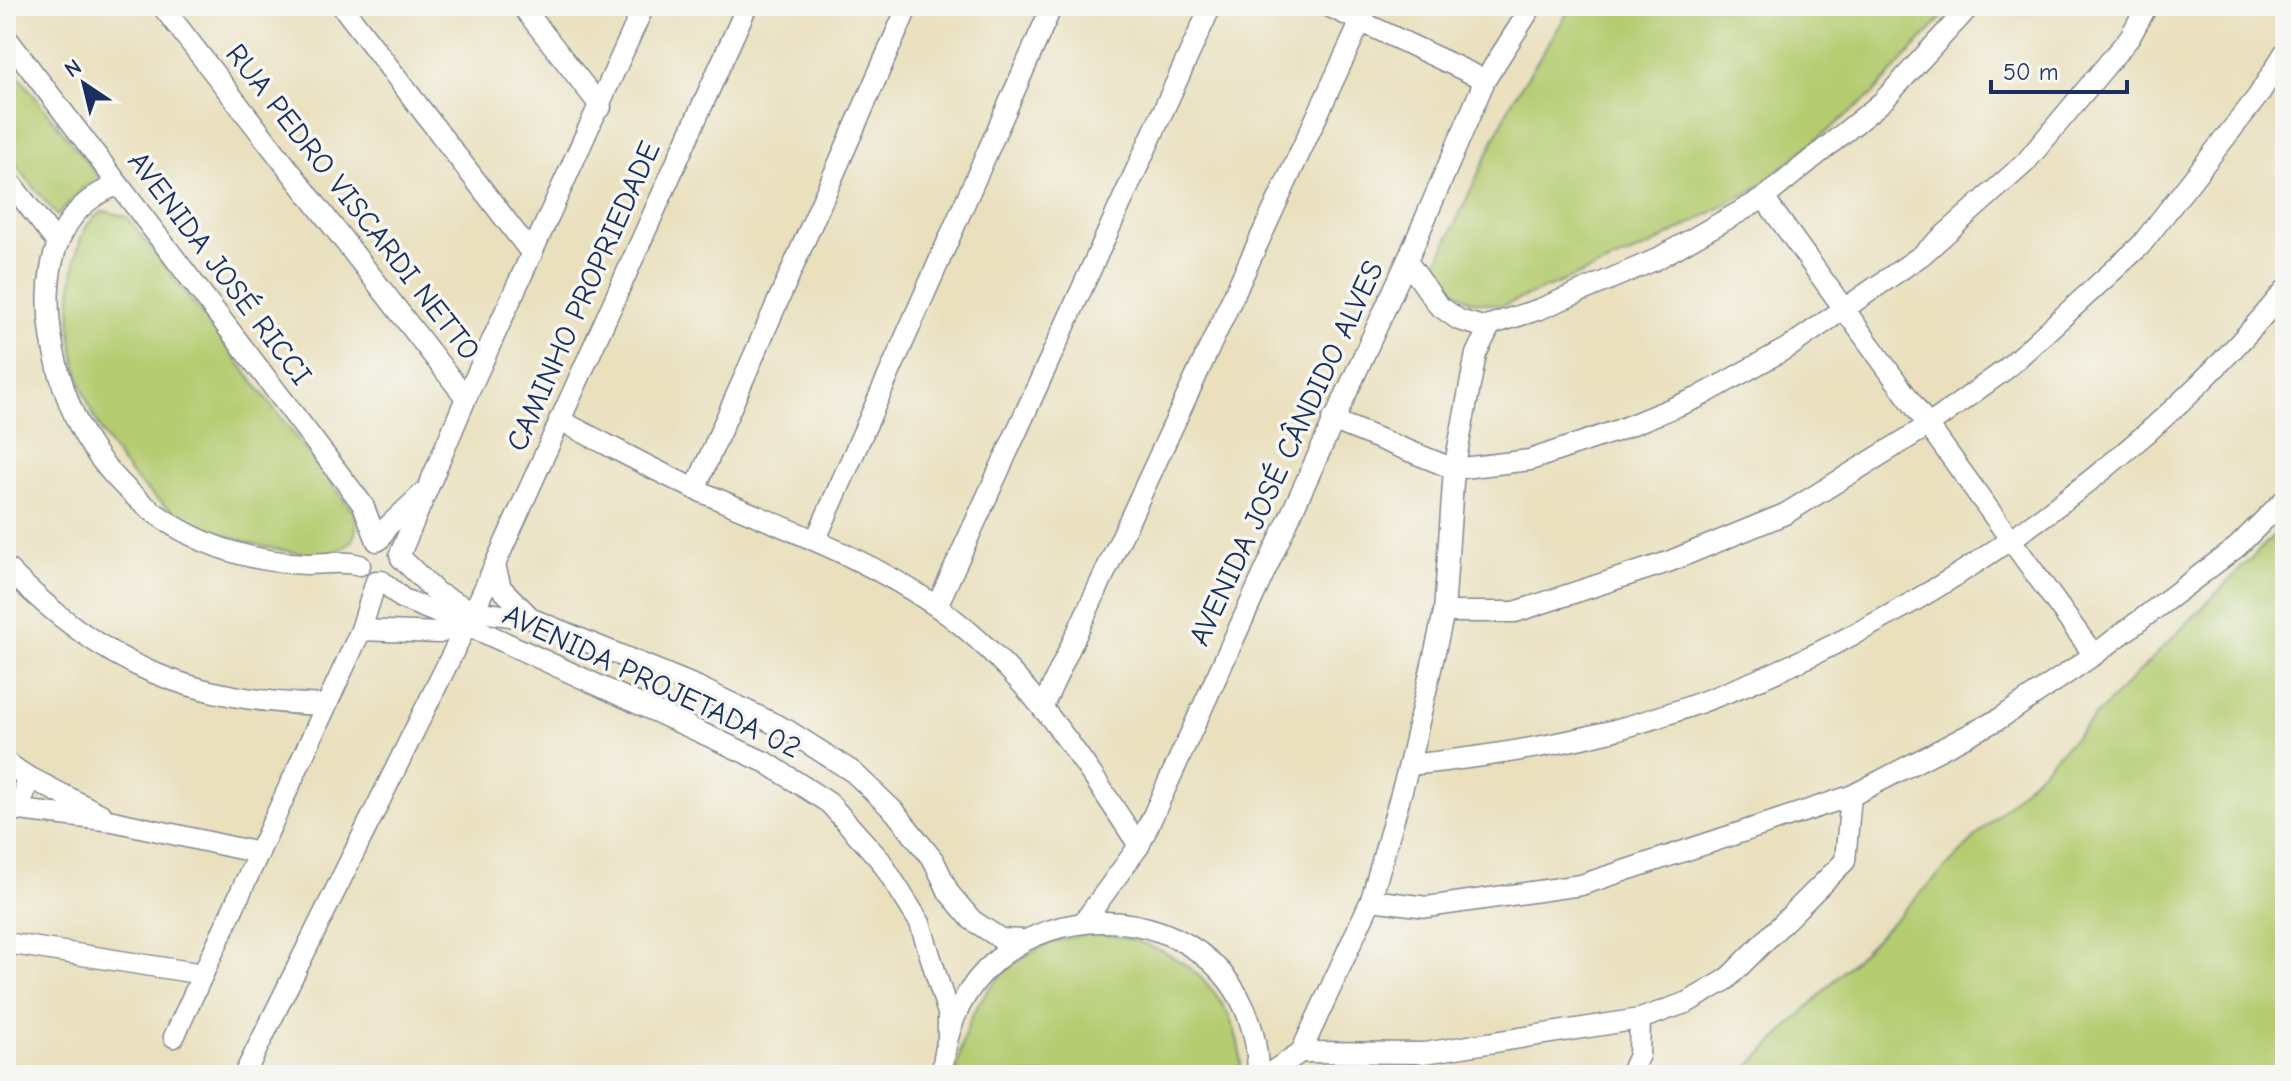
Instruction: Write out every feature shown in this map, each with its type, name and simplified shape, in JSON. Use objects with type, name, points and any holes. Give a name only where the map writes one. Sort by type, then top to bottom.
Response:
[{"type":"street","name":"RUA PEDRO VISCARDI NETTO","points":[[162,6],[466,398]]},
{"type":"street","points":[[342,6],[532,254]]},
{"type":"street","points":[[522,6],[601,107]]},
{"type":"street","points":[[371,579],[398,571],[400,556],[466,398],[601,107],[644,6]]},
{"type":"street","name":"CAMINHO PROPRIEDADE","points":[[244,1075],[495,565],[747,6]]},
{"type":"street","points":[[695,489],[908,6]]},
{"type":"street","points":[[816,539],[1052,6]]},
{"type":"street","points":[[937,606],[1211,6]]},
{"type":"street","points":[[1328,6],[1364,13],[1485,80]]},
{"type":"street","name":"AVENIDA JOSÉ CÂNDIDO ALVES","points":[[1085,920],[1139,846],[1407,261],[1485,80],[1532,6]]},
{"type":"street","points":[[1407,261],[1438,305],[1459,320],[1483,327],[1540,309],[1655,260],[1764,198],[1882,102],[1970,6]]},
{"type":"street","points":[[1332,420],[1454,469],[1530,460],[1616,431],[1697,398],[1789,347],[1922,255],[2025,163],[2130,37],[2147,6]]},
{"type":"street","points":[[1043,706],[1364,13]]},
{"type":"street","name":"AVENIDA JOSÉ RICCI","points":[[6,37],[363,505],[378,541]]},
{"type":"street","points":[[1444,612],[1515,612],[1668,562],[1785,514],[1929,425],[2006,369],[2140,246],[2258,96],[2285,52]]},
{"type":"street","points":[[6,177],[57,243]]},
{"type":"street","points":[[118,185],[82,204],[67,222],[57,243],[50,282],[50,322],[56,362],[68,400],[85,436],[117,479],[167,522],[228,551],[280,563],[348,561],[371,579]]},
{"type":"street","points":[[1764,198],[2094,655]]},
{"type":"street","points":[[1409,765],[1490,757],[1612,730],[1710,697],[1808,657],[1933,589],[2058,508],[2154,429],[2254,328],[2285,290]]},
{"type":"street","points":[[1267,1075],[1301,1052],[1371,900],[1409,765],[1444,612],[1454,469],[1476,354],[1490,326]]},
{"type":"street","points":[[559,420],[695,489],[816,539],[937,606],[985,647],[1043,706],[1139,846]]},
{"type":"street","points":[[174,1037],[361,630],[371,579],[363,550],[378,541],[387,527],[426,490]]},
{"type":"street","points":[[1371,900],[1427,907],[1581,885],[1851,796],[1999,719],[2094,655],[2237,547],[2285,499]]},
{"type":"street","points":[[378,541],[394,545],[400,556]]},
{"type":"street","name":"AVENIDA PROJETADA 02","points":[[400,556],[437,593],[469,618],[532,619],[698,687],[787,730],[853,772],[895,812],[934,861],[949,893],[972,920],[1001,939],[1023,940]]},
{"type":"street","name":"AVENIDA PROJETADA 02","points":[[495,565],[501,588],[532,619]]},
{"type":"street","points":[[6,567],[46,608],[95,644],[148,672],[206,692],[266,703],[326,705]]},
{"type":"street","name":"AVENIDA PROJETADA 02","points":[[371,579],[403,599],[469,618],[767,763],[829,803],[881,861],[920,923],[948,1013],[948,1035]]},
{"type":"street","points":[[361,630],[439,633],[469,618]]},
{"type":"street","points":[[14,768],[113,821]]},
{"type":"street","points":[[9,810],[18,805],[26,790],[14,768]]},
{"type":"street","points":[[1301,1052],[1424,1053],[1640,1019],[1688,1002],[1726,980],[1845,861],[1851,796]]},
{"type":"street","points":[[9,810],[113,821],[259,853]]},
{"type":"street","points":[[942,1075],[948,1035],[976,981],[1005,951],[1023,940],[1053,927],[1085,920],[1147,927],[1202,956],[1241,1006],[1255,1045],[1258,1075]]},
{"type":"street","points":[[6,943],[203,974]]},
{"type":"street","points":[[1630,1075],[1639,1055],[1640,1019]]},
{"type":"green space","points":[[1572,6],[1952,6],[1873,94],[1758,187],[1650,246],[1502,306],[1469,300],[1453,289],[1437,263],[1512,101]]},
{"type":"green space","points":[[6,60],[101,180],[83,188],[57,216],[6,152]]},
{"type":"green space","points":[[105,211],[127,217],[355,514],[354,537],[339,550],[315,554],[286,551],[254,544],[198,524],[154,496],[130,473],[110,446],[82,385],[74,352],[71,319],[72,285],[83,232],[96,216]]},
{"type":"green space","points":[[2285,524],[2285,1075],[1741,1075]]},
{"type":"green space","points":[[1087,934],[1145,944],[1195,972],[1214,993],[1229,1017],[1238,1044],[1241,1075],[957,1075],[969,1023],[996,980],[1036,950]]}]
